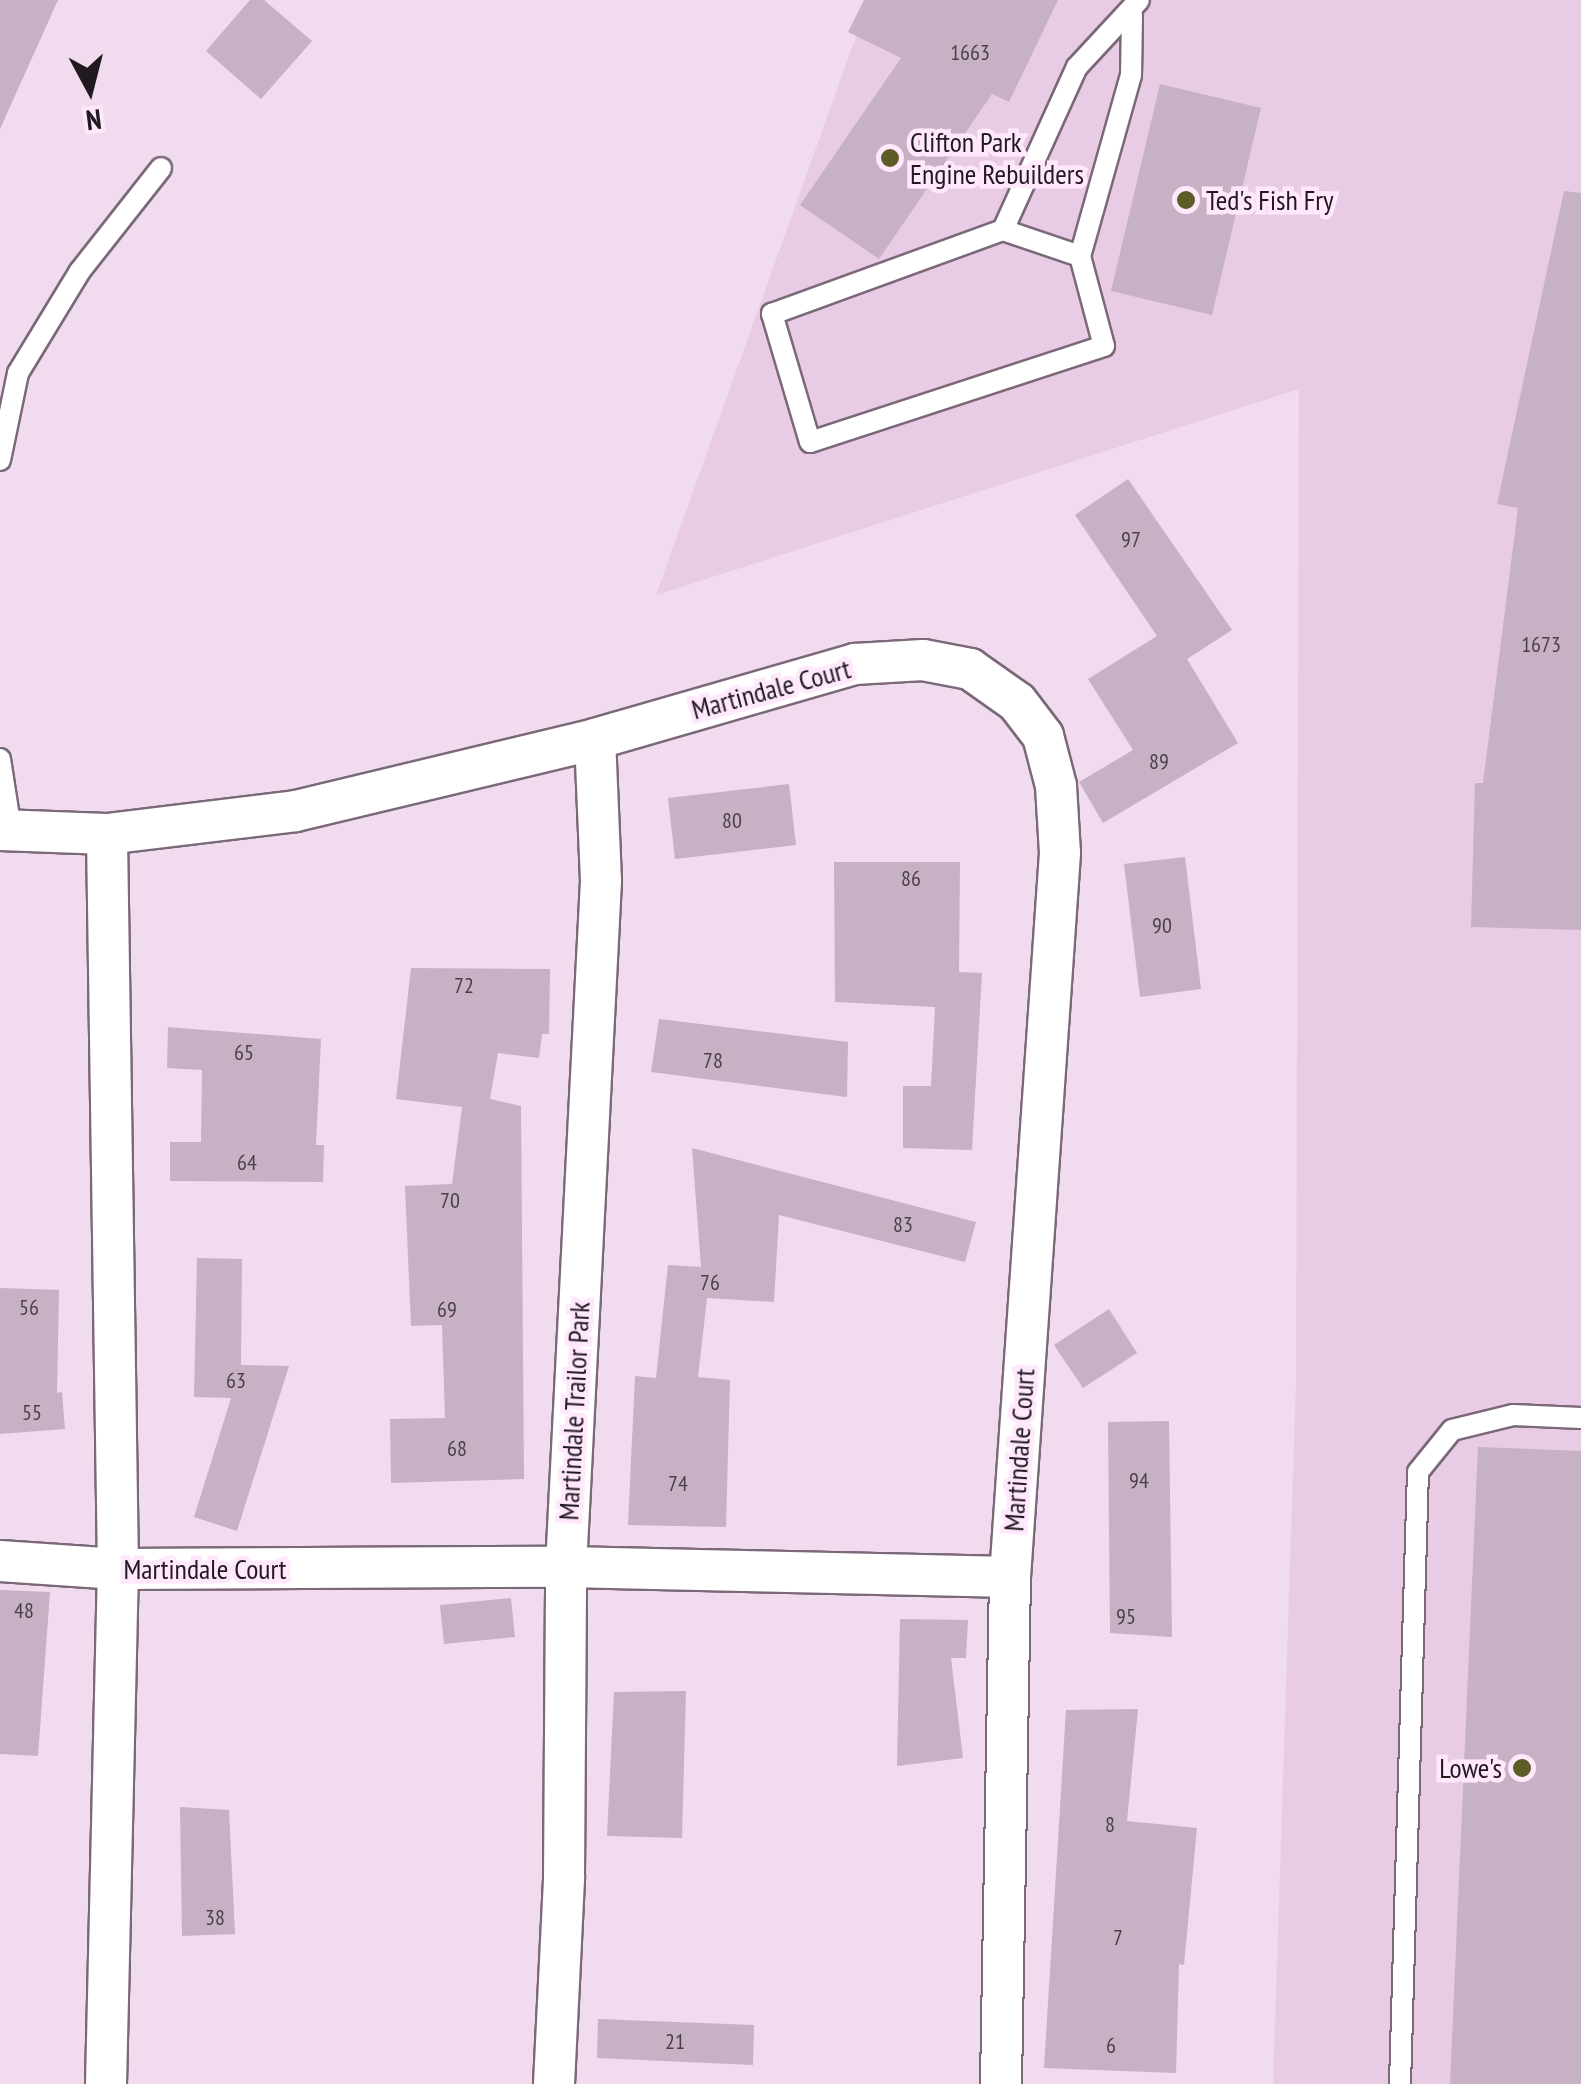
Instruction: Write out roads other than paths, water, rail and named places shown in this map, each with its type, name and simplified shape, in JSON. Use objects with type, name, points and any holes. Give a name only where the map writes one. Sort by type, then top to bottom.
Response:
[{"type":"street","name":"Martindale Court","points":[[6,830],[106,834],[296,812],[595,738],[854,664],[923,660],[970,669],[1017,702],[1042,736],[1056,786],[1060,853],[1010,1578],[1001,2084]]},
{"type":"street","name":"Martindale Trailor Park","points":[[554,2084],[564,1876],[566,1567],[601,881],[595,738]]},
{"type":"street","points":[[106,834],[118,1570],[106,2084]]},
{"type":"street","name":"Martindale Court","points":[[0,1561],[118,1570],[566,1567],[1010,1578]]},
{"type":"lane","points":[[1004,230],[1076,67],[1135,7]]},
{"type":"lane","points":[[1080,256],[1004,230],[772,314],[810,442],[1104,346],[1080,256],[1131,75],[1135,7]]},
{"type":"lane","points":[[0,460],[18,373],[80,272],[161,168]]},
{"type":"lane","points":[[0,759],[6,830]]},
{"type":"lane","points":[[1400,2084],[1418,1472],[1452,1430],[1513,1414],[1581,1418]]},
{"type":"place","name":"Clifton Park Engine Rebuilders","points":[[890,158]]},
{"type":"place","name":"Ted's Fish Fry","points":[[1186,200]]},
{"type":"place","name":"Lowe's","points":[[1522,1768]]}]
